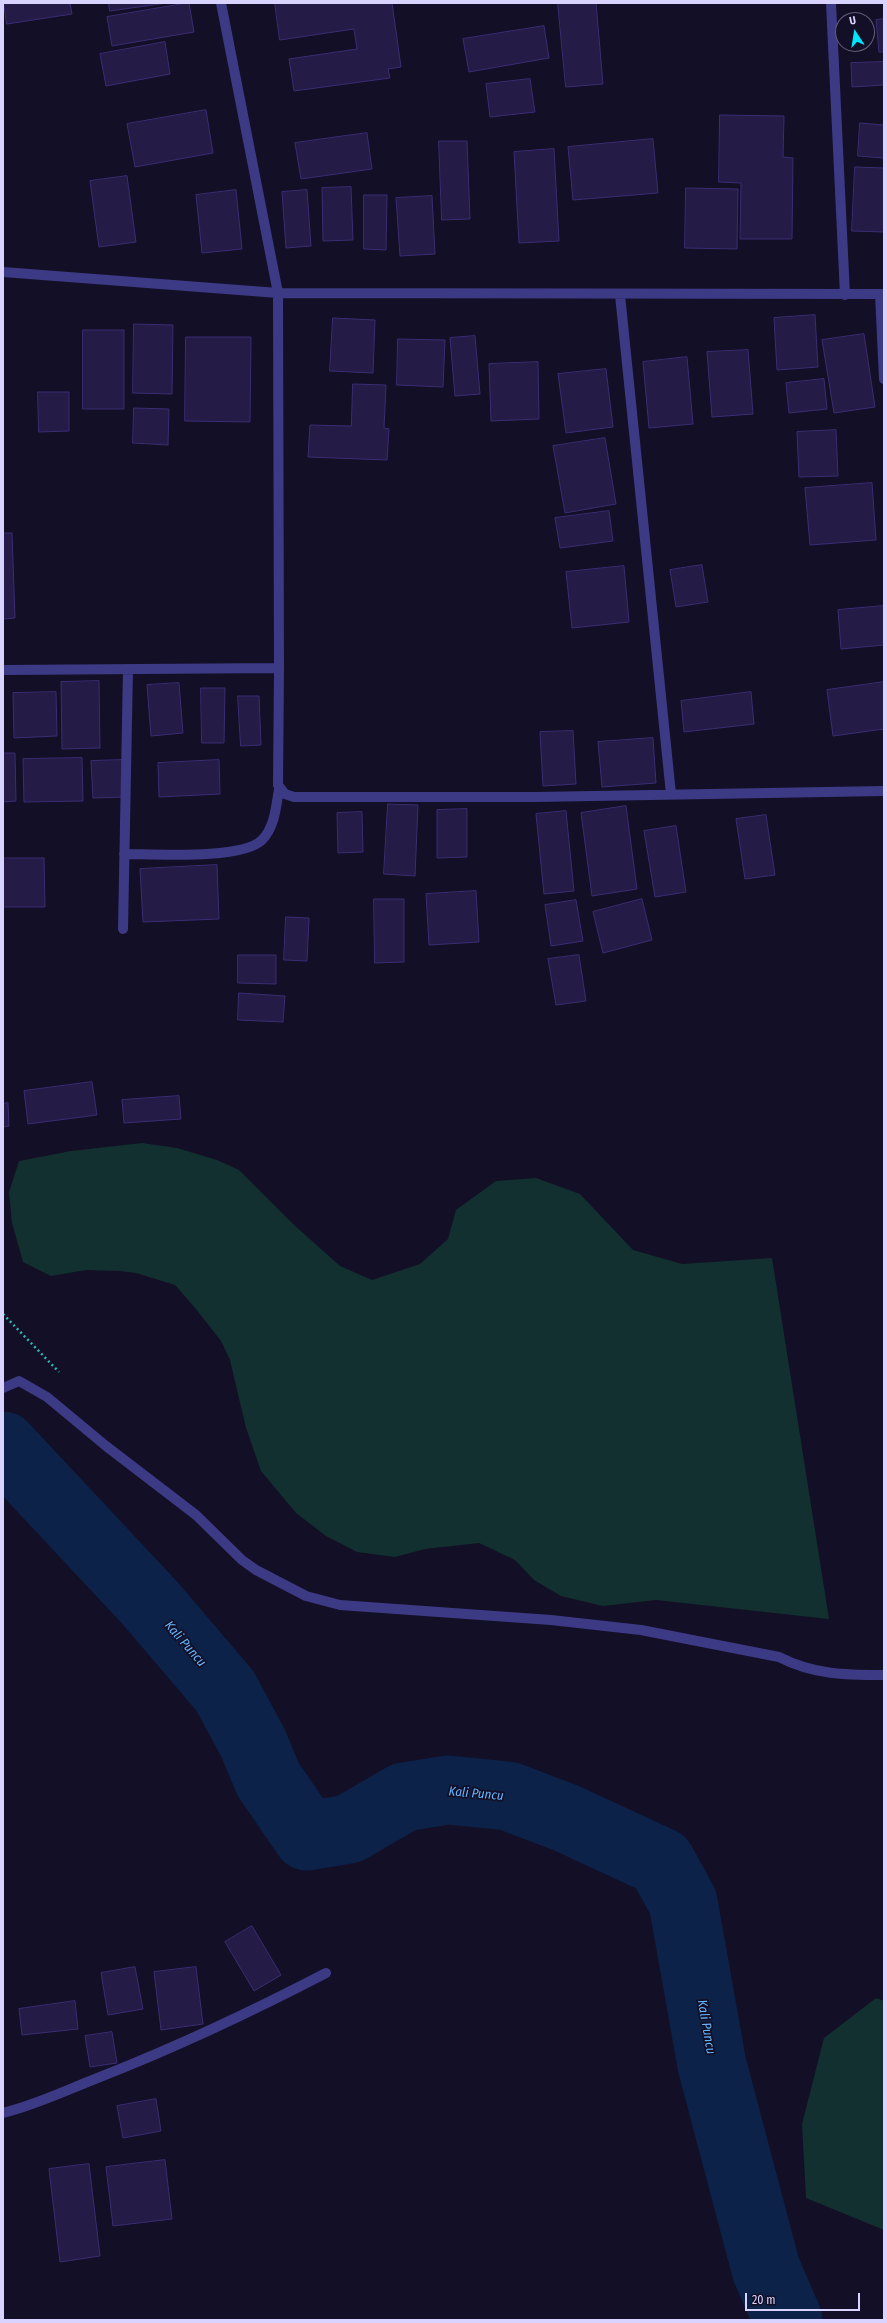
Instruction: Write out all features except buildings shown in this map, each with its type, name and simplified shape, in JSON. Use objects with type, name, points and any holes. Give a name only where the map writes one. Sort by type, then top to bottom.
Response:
[{"type":"street","points":[[124,854],[234,852],[254,846],[268,830],[274,816],[279,789],[278,293],[221,3]]},
{"type":"street","points":[[831,3],[845,295]]},
{"type":"street","points":[[3,272],[278,293],[620,295],[882,294],[884,378]]},
{"type":"street","points":[[620,295],[671,794]]},
{"type":"street","points":[[3,670],[278,668]]},
{"type":"street","points":[[123,929],[128,669]]},
{"type":"street","points":[[279,789],[285,794],[294,797],[311,798],[884,791]]},
{"type":"street","points":[[3,1388],[14,1382],[23,1382],[59,1406],[106,1446],[196,1515],[242,1560],[256,1570],[306,1596],[340,1605],[551,1620],[641,1630],[779,1657],[798,1667],[823,1673],[884,1675]]},
{"type":"street","points":[[3,2113],[184,2044],[250,2013],[326,1973]]},
{"type":"path","points":[[3,1314],[50,1362]]},
{"type":"green space","points":[[142,1143],[177,1148],[217,1160],[239,1170],[293,1224],[340,1266],[372,1280],[420,1264],[448,1239],[456,1210],[496,1181],[536,1178],[580,1194],[633,1250],[682,1264],[772,1258],[829,1619],[656,1600],[603,1606],[561,1596],[534,1580],[515,1560],[479,1543],[425,1549],[395,1557],[357,1552],[326,1536],[296,1513],[261,1471],[246,1428],[230,1360],[221,1341],[175,1285],[136,1273],[120,1271],[86,1270],[51,1276],[23,1262],[12,1223],[9,1192],[19,1161],[71,1151]]},
{"type":"green space","points":[[876,1998],[884,2001],[884,2230],[806,2198],[802,2124],[824,2038]]},
{"type":"waterway","name":"Kali Puncu","points":[[3,1446],[150,1603],[225,1691],[253,1743],[268,1779],[307,1836],[349,1829],[404,1797],[448,1790],[508,1796],[566,1818],[661,1862],[683,1902],[712,2065],[766,2269],[788,2320]]}]
